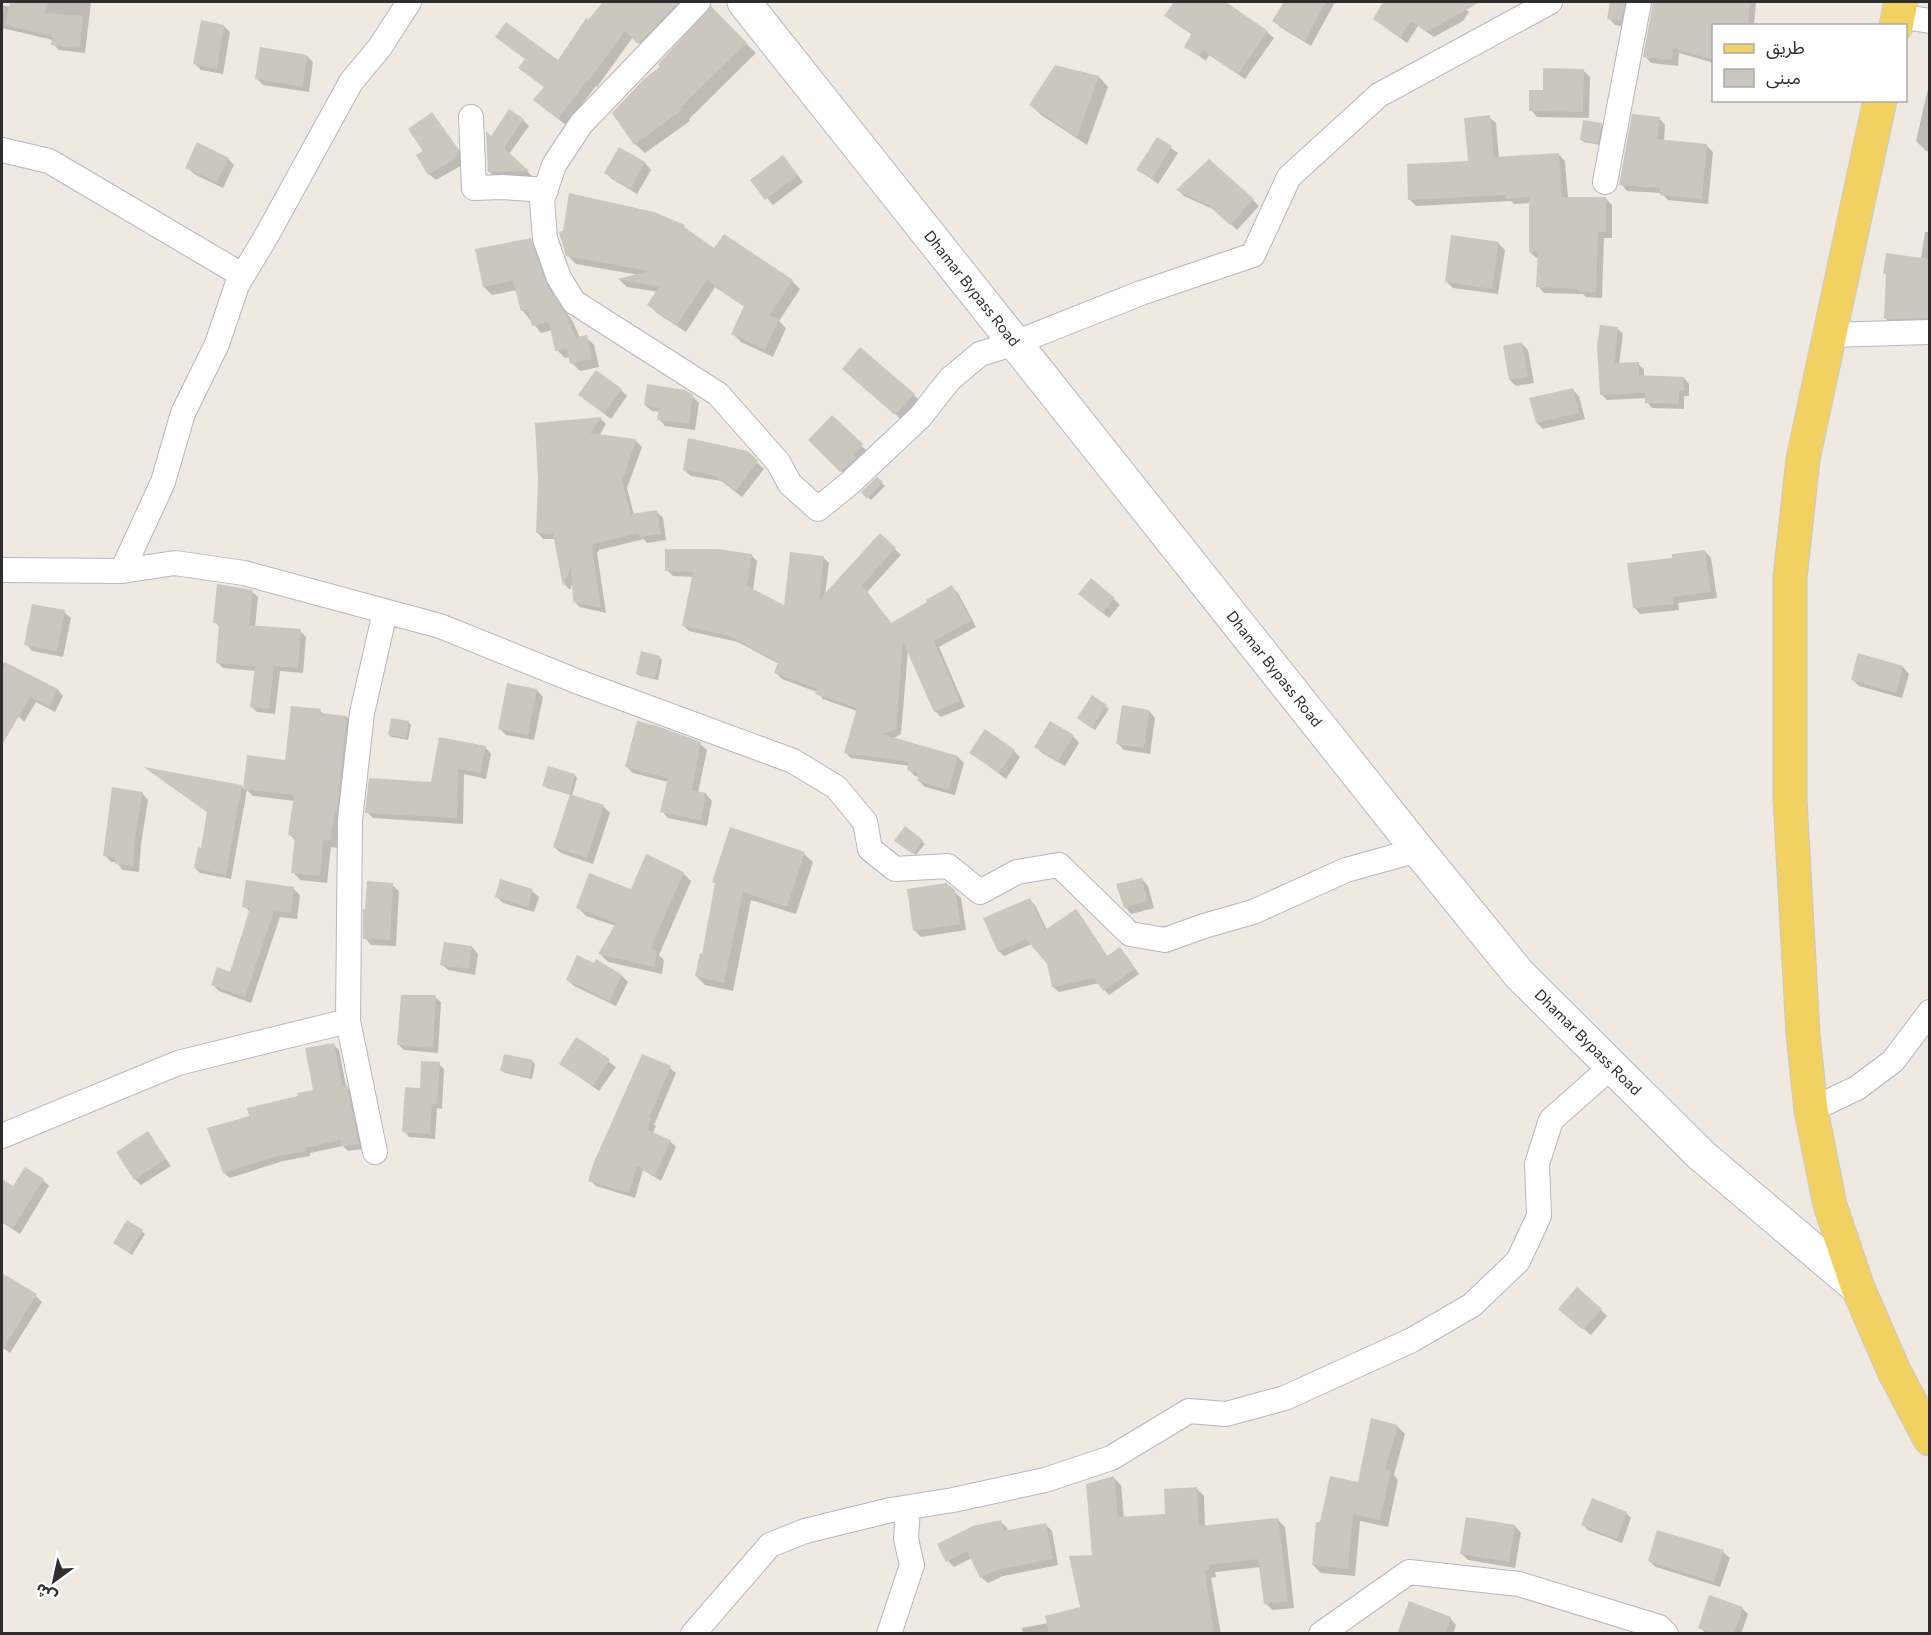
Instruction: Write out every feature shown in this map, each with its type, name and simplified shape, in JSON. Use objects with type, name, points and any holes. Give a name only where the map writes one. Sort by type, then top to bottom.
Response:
[{"type":"main road","name":"Dhamar Bypass Road","points":[[744,2],[1519,974],[1701,1155],[1858,1288]]},
{"type":"main road","points":[[1880,102],[1803,459],[1790,578],[1790,799],[1803,1034],[1811,1110],[1830,1205],[1858,1288],[1894,1371],[1929,1439]]},
{"type":"street","points":[[122,571],[163,482],[183,413],[217,344],[242,275],[351,82],[380,47],[409,2]]},
{"type":"street","points":[[698,2],[581,124],[554,165],[542,200],[545,239],[559,278],[574,302],[718,394],[778,462],[790,484],[818,509],[851,482],[920,417],[950,379],[980,354],[1015,343],[1141,293],[1253,255],[1289,177],[1379,95],[1550,2]]},
{"type":"street","points":[[1605,182],[1639,2]]},
{"type":"street","points":[[471,117],[474,188],[503,187],[546,190]]},
{"type":"street","points":[[2,150],[49,161],[242,275]]},
{"type":"street","points":[[1830,335],[1929,332]]},
{"type":"street","points":[[2,570],[122,571],[174,563],[244,573],[440,626],[576,681],[793,761],[836,787],[865,822],[870,849],[895,869],[948,866],[980,892],[1017,872],[1059,865],[1130,933],[1165,940],[1253,912],[1346,870],[1418,850]]},
{"type":"street","points":[[375,1152],[348,1021],[350,820],[363,713],[385,612]]},
{"type":"street","points":[[1811,1110],[1857,1088],[1893,1061],[1929,1012]]},
{"type":"street","points":[[2,1136],[178,1063],[348,1021]]},
{"type":"street","points":[[693,1634],[770,1545],[805,1531],[1034,1483],[1111,1458],[1189,1411],[1226,1414],[1286,1398],[1412,1340],[1472,1305],[1518,1261],[1539,1216],[1537,1164],[1551,1120],[1612,1066]]},
{"type":"street","points":[[889,1634],[912,1565],[906,1539],[908,1508]]},
{"type":"street","points":[[1321,1634],[1409,1572],[1519,1584],[1659,1627],[1666,1634]]},
{"type":"building","points":[[10,2],[47,2],[44,13],[83,16],[80,48],[51,45],[52,36],[5,25]]},
{"type":"building","points":[[603,2],[679,2],[638,44],[625,31],[558,119],[533,100],[544,87],[518,68],[525,59],[495,37],[506,22],[558,60],[586,18],[588,20]]},
{"type":"building","points":[[1174,2],[1226,2],[1268,31],[1238,74],[1203,50],[1199,56],[1184,47],[1192,33],[1164,16]]},
{"type":"building","points":[[1284,2],[1326,2],[1305,41],[1272,21]]},
{"type":"building","points":[[1383,2],[1480,2],[1427,32],[1411,21],[1400,38],[1373,19]]},
{"type":"building","points":[[1610,2],[1625,2],[1621,21],[1607,19]]},
{"type":"building","points":[[1653,2],[1750,2],[1748,24],[1712,24],[1712,60],[1673,48],[1672,60],[1643,57]]},
{"type":"building","points":[[711,6],[747,43],[680,108],[682,110],[634,145],[612,113],[645,78],[660,67],[658,64]]},
{"type":"building","points":[[201,20],[224,25],[217,69],[193,64]]},
{"type":"building","points":[[260,47],[307,55],[303,87],[255,79]]},
{"type":"building","points":[[1055,65],[1099,76],[1077,137],[1029,105]]},
{"type":"building","points":[[1543,68],[1584,69],[1583,112],[1529,111],[1529,90],[1543,90]]},
{"type":"building","points":[[509,109],[524,119],[504,148],[529,171],[488,172],[486,131],[491,136]]},
{"type":"building","points":[[432,112],[458,149],[458,157],[428,175],[416,155],[423,151],[408,129]]},
{"type":"building","points":[[1632,114],[1660,117],[1657,139],[1707,144],[1702,199],[1660,195],[1660,188],[1619,185]]},
{"type":"building","points":[[1490,115],[1494,157],[1559,153],[1562,197],[1606,197],[1606,232],[1598,232],[1596,292],[1536,287],[1538,252],[1529,252],[1529,197],[1506,199],[1506,195],[1408,200],[1407,164],[1468,161],[1464,118]]},
{"type":"building","points":[[1583,120],[1602,123],[1598,143],[1580,140]]},
{"type":"building","points":[[1157,137],[1172,146],[1152,179],[1136,170]]},
{"type":"building","points":[[197,142],[229,158],[217,182],[185,168]]},
{"type":"building","points":[[619,147],[645,162],[631,189],[604,173]]},
{"type":"building","points":[[783,155],[798,175],[765,200],[750,180]]},
{"type":"building","points":[[1209,159],[1254,199],[1230,225],[1208,205],[1176,190]]},
{"type":"building","points":[[569,193],[654,212],[685,225],[684,227],[714,248],[724,234],[793,280],[770,315],[779,319],[765,350],[731,334],[744,306],[707,280],[677,325],[647,305],[659,287],[617,279],[649,271],[566,256],[559,232],[563,231]]},
{"type":"building","points":[[1451,235],[1499,242],[1492,289],[1445,282]]},
{"type":"building","points":[[531,238],[547,285],[565,313],[576,337],[587,335],[592,359],[570,364],[567,349],[555,351],[549,322],[532,326],[528,309],[521,311],[513,281],[483,287],[475,249]]},
{"type":"building","points":[[1886,253],[1929,259],[1929,318],[1884,319],[1886,274],[1883,274]]},
{"type":"building","points":[[1600,325],[1618,327],[1614,363],[1639,362],[1639,375],[1684,377],[1684,391],[1679,391],[1679,404],[1645,403],[1645,393],[1600,395],[1597,346]]},
{"type":"building","points":[[1522,342],[1528,377],[1509,380],[1503,346]]},
{"type":"building","points":[[860,347],[915,394],[895,415],[842,369]]},
{"type":"building","points":[[596,370],[622,389],[604,413],[578,395]]},
{"type":"building","points":[[647,384],[685,390],[693,395],[689,424],[657,420],[659,408],[644,405]]},
{"type":"building","points":[[1573,388],[1579,413],[1536,423],[1529,398]]},
{"type":"building","points":[[832,415],[863,444],[853,454],[856,458],[840,472],[808,440]]},
{"type":"building","points":[[602,417],[590,433],[636,439],[622,481],[631,514],[657,510],[661,534],[640,537],[639,533],[593,544],[601,608],[573,602],[571,567],[563,586],[553,534],[536,533],[538,479],[535,423]]},
{"type":"building","points":[[688,438],[748,451],[758,461],[736,491],[713,475],[683,470]]},
{"type":"building","points":[[877,477],[883,482],[867,499],[861,492]]},
{"type":"building","points":[[880,533],[896,548],[862,585],[891,623],[952,585],[971,621],[934,641],[960,701],[934,712],[903,642],[896,729],[882,734],[958,756],[949,790],[917,781],[919,774],[907,770],[909,762],[844,753],[857,708],[815,694],[817,689],[774,673],[778,662],[730,636],[682,626],[693,572],[665,571],[665,549],[718,549],[752,554],[747,586],[784,605],[790,552],[824,556],[819,600]]},
{"type":"building","points":[[1705,550],[1711,592],[1673,597],[1674,604],[1633,608],[1627,563],[1672,558],[1672,554]]},
{"type":"building","points":[[1091,578],[1115,598],[1102,613],[1078,594]]},
{"type":"building","points":[[217,584],[253,590],[249,625],[301,629],[298,668],[274,666],[269,709],[250,707],[255,666],[216,663],[219,624],[213,623]]},
{"type":"building","points":[[32,604],[65,610],[57,652],[24,645]]},
{"type":"building","points":[[641,651],[660,656],[655,678],[636,674]]},
{"type":"building","points":[[1858,653],[1903,666],[1896,693],[1851,680]]},
{"type":"building","points":[[5,662],[58,689],[49,707],[30,697],[2,745],[2,674]]},
{"type":"building","points":[[507,683],[537,689],[528,735],[498,729]]},
{"type":"building","points":[[1092,695],[1107,705],[1092,728],[1077,718]]},
{"type":"building","points":[[1122,705],[1149,710],[1144,748],[1116,744]]},
{"type":"building","points":[[291,706],[321,709],[320,713],[347,716],[337,811],[335,810],[330,841],[323,840],[320,876],[291,873],[295,836],[288,835],[294,795],[243,789],[247,755],[285,760]]},
{"type":"building","points":[[391,718],[409,721],[406,738],[388,735]]},
{"type":"building","points":[[637,721],[701,742],[692,790],[706,793],[701,821],[660,812],[668,778],[625,767]]},
{"type":"building","points":[[1050,721],[1074,735],[1058,761],[1034,747]]},
{"type":"building","points":[[985,729],[1015,750],[999,773],[969,753]]},
{"type":"building","points":[[439,737],[486,746],[480,773],[458,769],[457,818],[365,813],[369,778],[431,782]]},
{"type":"building","points":[[548,766],[575,774],[570,794],[542,786]]},
{"type":"building","points":[[144,767],[242,785],[226,875],[194,868],[198,847],[201,848],[207,812]]},
{"type":"building","points":[[112,787],[143,792],[135,837],[133,866],[115,864],[115,857],[103,856]]},
{"type":"building","points":[[570,794],[604,805],[587,858],[553,847]]},
{"type":"building","points":[[905,826],[923,840],[913,854],[894,841]]},
{"type":"building","points":[[730,827],[805,852],[787,907],[743,892],[724,983],[695,976],[700,953],[702,954],[715,883],[712,882]]},
{"type":"building","points":[[646,854],[684,872],[651,947],[657,951],[654,967],[598,954],[616,923],[576,908],[589,873],[631,889]]},
{"type":"building","points":[[1142,878],[1148,901],[1124,908],[1116,884]]},
{"type":"building","points":[[500,879],[533,889],[528,907],[495,897]]},
{"type":"building","points":[[246,880],[294,887],[291,913],[274,911],[245,997],[211,985],[217,967],[230,972],[250,908],[242,907]]},
{"type":"building","points":[[367,881],[393,883],[390,940],[363,939],[363,909],[365,909]]},
{"type":"building","points":[[946,883],[955,890],[961,924],[913,931],[907,889]]},
{"type":"building","points":[[1030,898],[1045,930],[1076,909],[1107,956],[1120,947],[1135,969],[1103,991],[1094,978],[1052,987],[1047,964],[1026,939],[998,952],[983,918]]},
{"type":"building","points":[[444,942],[472,946],[469,969],[440,965]]},
{"type":"building","points":[[577,955],[594,963],[596,959],[622,975],[610,1001],[566,980]]},
{"type":"building","points":[[401,995],[436,995],[433,1048],[397,1045]]},
{"type":"building","points":[[576,1037],[610,1059],[593,1086],[559,1064]]},
{"type":"building","points":[[334,1043],[342,1086],[347,1085],[359,1144],[341,1146],[340,1140],[305,1148],[306,1151],[277,1156],[223,1173],[207,1128],[249,1116],[247,1108],[298,1096],[297,1093],[313,1090],[305,1048]]},
{"type":"building","points":[[504,1054],[533,1060],[530,1077],[500,1071]]},
{"type":"building","points":[[642,1054],[671,1066],[649,1118],[651,1119],[647,1130],[671,1140],[655,1176],[637,1166],[629,1193],[588,1181],[594,1162]]},
{"type":"building","points":[[421,1061],[440,1062],[437,1104],[432,1104],[430,1134],[402,1132],[405,1087],[420,1088]]},
{"type":"building","points":[[148,1131],[166,1159],[134,1180],[116,1152]]},
{"type":"building","points":[[25,1167],[44,1179],[13,1228],[2,1221],[2,1179],[13,1186]]},
{"type":"building","points":[[127,1220],[143,1230],[129,1253],[113,1243]]},
{"type":"building","points":[[2,1273],[37,1294],[2,1351]]},
{"type":"building","points":[[1577,1287],[1602,1309],[1583,1330],[1558,1309]]},
{"type":"building","points":[[1371,1418],[1398,1425],[1385,1469],[1391,1470],[1380,1520],[1353,1514],[1348,1569],[1312,1565],[1316,1522],[1320,1522],[1330,1476],[1358,1482]]},
{"type":"building","points":[[1114,1476],[1118,1517],[1165,1514],[1164,1489],[1197,1487],[1199,1526],[1278,1518],[1288,1601],[1264,1604],[1258,1559],[1209,1565],[1209,1570],[1205,1571],[1214,1634],[1049,1634],[1045,1616],[1080,1607],[1069,1556],[1092,1555],[1086,1484]]},
{"type":"building","points":[[1592,1498],[1627,1512],[1617,1539],[1581,1525]]},
{"type":"building","points":[[1466,1517],[1515,1525],[1509,1562],[1460,1554]]},
{"type":"building","points":[[1001,1520],[1003,1531],[1046,1523],[1053,1559],[996,1570],[980,1578],[967,1551],[946,1562],[937,1544],[973,1526]]},
{"type":"building","points":[[1657,1530],[1724,1550],[1714,1582],[1648,1561]]},
{"type":"building","points":[[1709,1595],[1743,1607],[1734,1634],[1715,1634],[1698,1628]]},
{"type":"building","points":[[1409,1601],[1451,1617],[1445,1634],[1397,1634]]}]
